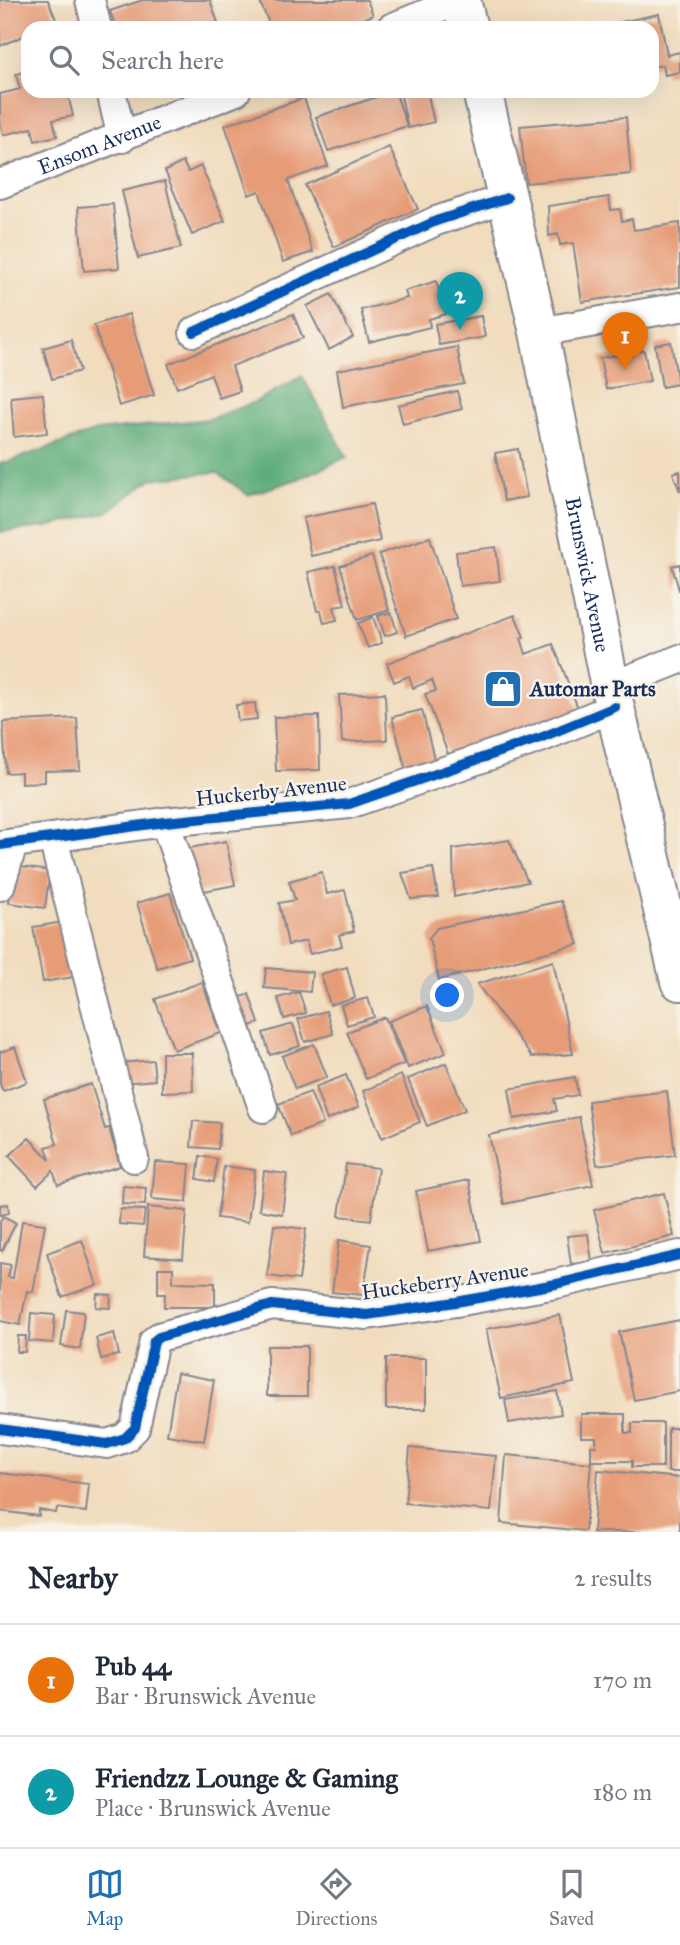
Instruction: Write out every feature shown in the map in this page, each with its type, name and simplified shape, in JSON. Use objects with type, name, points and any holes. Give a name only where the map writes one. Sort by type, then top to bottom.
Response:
[{"type":"main road","points":[[460,0],[466,21]]},
{"type":"main road","name":"Brunswick Avenue","points":[[484,98],[539,331],[613,697],[680,981]]},
{"type":"street","points":[[90,0],[95,21]]},
{"type":"street","points":[[408,21],[460,0]]},
{"type":"street","points":[[113,98],[122,138]]},
{"type":"street","name":"Ensom Avenue","points":[[0,184],[219,98]]},
{"type":"street","points":[[194,332],[436,222],[507,198]]},
{"type":"street","points":[[539,331],[680,307]]},
{"type":"street","name":"Huckerby Avenue","points":[[6,845],[165,822],[349,804],[540,738],[680,659]]},
{"type":"street","points":[[165,822],[263,1108]]},
{"type":"street","points":[[53,838],[134,1158]]},
{"type":"street","points":[[0,886],[6,845]]},
{"type":"street","name":"Huckeberry Avenue","points":[[0,1429],[107,1444],[125,1438],[135,1428],[154,1341],[159,1337],[272,1305],[367,1315],[556,1284],[680,1255]]},
{"type":"green space","points":[[302,376],[347,457],[298,479],[248,495],[217,472],[151,479],[108,512],[47,527],[0,532],[0,463],[96,431],[210,419],[255,402]]},
{"type":"building","points":[[0,0],[48,0],[57,21],[21,21],[21,37],[0,46]]},
{"type":"building","points":[[143,0],[210,0],[217,21],[114,21],[110,11]]},
{"type":"building","points":[[259,0],[367,0],[373,15],[359,21],[268,21]]},
{"type":"building","points":[[659,14],[667,55],[680,52],[680,72],[665,75],[663,65],[659,66],[659,21],[626,21]]},
{"type":"building","points":[[21,73],[21,98],[69,98],[73,116],[53,120],[57,136],[35,141],[32,128],[3,135],[0,94],[20,89],[16,74]]},
{"type":"building","points":[[304,98],[328,166],[288,180],[313,252],[283,262],[259,191],[249,195],[225,125]]},
{"type":"building","points":[[374,98],[397,98],[407,126],[328,151],[316,117]]},
{"type":"building","points":[[402,98],[429,98],[434,122],[408,128]]},
{"type":"building","points":[[626,117],[631,174],[526,183],[520,126]]},
{"type":"building","points":[[389,147],[418,209],[334,247],[305,185]]},
{"type":"building","points":[[183,162],[188,172],[201,166],[225,221],[192,235],[165,171]]},
{"type":"building","points":[[165,181],[181,248],[138,258],[122,191]]},
{"type":"building","points":[[609,197],[611,210],[620,209],[622,221],[632,219],[634,230],[680,223],[680,287],[582,302],[573,243],[560,245],[558,234],[549,236],[548,206]]},
{"type":"building","points":[[113,204],[119,268],[84,271],[78,207]]},
{"type":"building","points":[[436,281],[446,314],[429,319],[430,327],[369,342],[361,310],[407,298],[405,291]]},
{"type":"building","points":[[331,294],[353,337],[329,350],[307,306]]},
{"type":"building","points":[[129,314],[154,395],[119,406],[94,325]]},
{"type":"building","points":[[293,314],[303,338],[232,366],[240,391],[219,398],[211,374],[177,388],[168,364]]},
{"type":"building","points":[[481,316],[485,337],[439,345],[435,324]]},
{"type":"building","points":[[71,340],[80,371],[52,379],[43,348]]},
{"type":"building","points":[[671,342],[678,384],[662,387],[655,345]]},
{"type":"building","points":[[457,347],[464,384],[343,407],[337,370]]},
{"type":"building","points":[[644,350],[650,381],[606,389],[600,358]]},
{"type":"building","points":[[457,391],[462,409],[403,424],[398,405]]},
{"type":"building","points":[[43,394],[47,433],[14,437],[11,397]]},
{"type":"building","points":[[518,449],[527,497],[504,501],[495,453]]},
{"type":"building","points":[[680,471],[680,492],[673,473]]},
{"type":"building","points":[[372,504],[380,541],[311,556],[303,518]]},
{"type":"building","points":[[430,537],[456,619],[406,636],[379,554]]},
{"type":"building","points":[[496,547],[500,581],[460,586],[456,552]]},
{"type":"building","points":[[372,556],[389,610],[357,620],[340,566]]},
{"type":"building","points":[[680,564],[680,590],[679,590],[672,566]]},
{"type":"building","points":[[335,566],[345,605],[334,607],[337,620],[324,623],[321,611],[317,611],[308,572]]},
{"type":"building","points":[[391,612],[397,632],[385,636],[378,616]]},
{"type":"building","name":"Automar Parts","points":[[515,615],[524,637],[521,638],[526,654],[553,644],[581,716],[452,764],[425,694],[436,691],[432,680],[413,688],[409,676],[394,682],[387,663]]},
{"type":"building","points":[[373,617],[382,643],[368,648],[358,623]]},
{"type":"building","points":[[385,693],[387,740],[342,742],[339,695]]},
{"type":"building","points":[[255,703],[257,719],[238,721],[236,705]]},
{"type":"building","points":[[422,710],[436,767],[407,774],[392,717]]},
{"type":"building","points":[[319,716],[320,770],[276,771],[274,717]]},
{"type":"building","points":[[77,718],[80,770],[45,771],[45,782],[21,783],[21,772],[6,773],[3,722]]},
{"type":"building","points":[[509,840],[528,882],[454,897],[453,849]]},
{"type":"building","points":[[226,841],[235,885],[194,893],[185,849]]},
{"type":"building","points":[[14,866],[50,871],[45,908],[9,903]]},
{"type":"building","points":[[433,868],[438,897],[411,899],[402,873]]},
{"type":"building","points":[[322,872],[327,894],[345,890],[354,931],[339,935],[342,946],[310,954],[306,941],[288,945],[279,903],[295,900],[289,881]]},
{"type":"building","points":[[170,893],[190,958],[157,968],[137,903]]},
{"type":"building","points":[[561,901],[579,944],[439,980],[429,938],[437,928]]},
{"type":"building","points":[[64,922],[74,977],[43,982],[33,927]]},
{"type":"building","points":[[553,961],[573,1054],[532,1057],[477,984]]},
{"type":"building","points":[[347,967],[355,998],[330,1005],[321,974]]},
{"type":"building","points":[[266,968],[312,972],[310,992],[264,988]]},
{"type":"building","points":[[202,982],[221,1033],[174,1050],[155,999]]},
{"type":"building","points":[[299,992],[306,1013],[284,1019],[278,998]]},
{"type":"building","points":[[249,994],[259,1023],[243,1028],[233,1000]]},
{"type":"building","points":[[368,998],[374,1017],[347,1025],[341,1005]]},
{"type":"building","points":[[427,1006],[446,1053],[408,1068],[389,1021]]},
{"type":"building","points":[[326,1011],[333,1034],[305,1042],[298,1019]]},
{"type":"building","points":[[385,1017],[404,1064],[366,1079],[347,1032]]},
{"type":"building","points":[[293,1024],[300,1046],[270,1055],[263,1033]]},
{"type":"building","points":[[314,1044],[327,1077],[295,1089],[282,1056]]},
{"type":"building","points":[[15,1047],[27,1082],[3,1091],[0,1084],[0,1052]]},
{"type":"building","points":[[162,1053],[192,1053],[193,1091],[162,1092]]},
{"type":"building","points":[[153,1060],[155,1080],[123,1083],[120,1063]]},
{"type":"building","points":[[446,1063],[465,1110],[427,1126],[408,1079]]},
{"type":"building","points":[[346,1075],[359,1107],[327,1120],[315,1087]]},
{"type":"building","points":[[401,1075],[420,1122],[382,1138],[363,1091]]},
{"type":"building","points":[[575,1077],[578,1095],[554,1099],[557,1111],[514,1119],[509,1089]]},
{"type":"building","points":[[91,1084],[105,1129],[109,1128],[120,1166],[58,1185],[53,1171],[37,1186],[9,1156],[29,1138],[50,1160],[46,1147],[57,1144],[44,1099]]},
{"type":"building","points":[[667,1091],[675,1155],[597,1165],[588,1101]]},
{"type":"building","points":[[310,1092],[323,1124],[291,1136],[278,1104]]},
{"type":"building","points":[[579,1117],[593,1185],[504,1204],[489,1135]]},
{"type":"building","points":[[193,1121],[220,1123],[218,1149],[191,1147]]},
{"type":"building","points":[[200,1156],[217,1159],[214,1182],[197,1179]]},
{"type":"building","points":[[155,1162],[190,1164],[187,1202],[152,1199]]},
{"type":"building","points":[[346,1164],[378,1168],[371,1220],[339,1216]]},
{"type":"building","points":[[224,1166],[255,1170],[248,1222],[217,1218]]},
{"type":"building","points":[[264,1171],[287,1174],[282,1214],[259,1210]]},
{"type":"building","points":[[469,1180],[481,1241],[428,1251],[416,1191]]},
{"type":"building","points":[[123,1186],[146,1188],[145,1205],[122,1204]]},
{"type":"building","points":[[664,1193],[674,1236],[605,1253],[594,1210]]},
{"type":"building","points":[[8,1204],[9,1213],[0,1215],[0,1205]]},
{"type":"building","points":[[148,1207],[187,1211],[183,1259],[144,1256]]},
{"type":"building","points":[[120,1209],[145,1210],[143,1226],[119,1224]]},
{"type":"building","points":[[3,1216],[16,1223],[2,1251],[0,1221]]},
{"type":"building","points":[[22,1221],[45,1224],[33,1292],[27,1291],[20,1325],[0,1321],[0,1263],[11,1265],[8,1277],[13,1278]]},
{"type":"building","points":[[274,1225],[306,1229],[299,1280],[267,1276]]},
{"type":"building","points":[[588,1234],[592,1262],[571,1264],[567,1236]]},
{"type":"building","points":[[82,1240],[97,1285],[62,1297],[47,1253]]},
{"type":"building","points":[[339,1240],[371,1245],[363,1295],[332,1292]]},
{"type":"building","points":[[158,1268],[173,1268],[173,1282],[215,1283],[215,1307],[164,1307],[165,1294],[158,1294]]},
{"type":"building","points":[[97,1294],[111,1295],[110,1308],[96,1307]]},
{"type":"building","points":[[66,1310],[84,1312],[80,1349],[61,1346]]},
{"type":"building","points":[[31,1313],[55,1315],[53,1343],[29,1341]]},
{"type":"building","points":[[560,1315],[574,1383],[501,1398],[486,1329]]},
{"type":"building","points":[[680,1320],[680,1391],[634,1400],[619,1332]]},
{"type":"building","points":[[114,1333],[119,1355],[101,1359],[96,1338]]},
{"type":"building","points":[[18,1336],[26,1336],[25,1352],[17,1352]]},
{"type":"building","points":[[267,1346],[307,1346],[307,1396],[267,1396]]},
{"type":"building","points":[[386,1358],[426,1358],[426,1409],[386,1409]]},
{"type":"building","points":[[177,1373],[214,1380],[204,1441],[167,1435]]},
{"type":"building","points":[[557,1391],[561,1414],[509,1423],[505,1400]]},
{"type":"building","points":[[581,1414],[625,1414],[625,1433],[632,1433],[632,1423],[663,1423],[663,1467],[632,1467],[632,1461],[591,1461],[591,1446],[596,1446],[596,1437],[581,1437]]},
{"type":"building","points":[[668,1428],[680,1428],[680,1472],[668,1472]]},
{"type":"building","points":[[410,1448],[496,1456],[491,1511],[405,1503]]},
{"type":"building","points":[[506,1455],[591,1463],[585,1531],[501,1523]]},
{"type":"building","points":[[598,1470],[680,1478],[680,1532],[593,1532]]},
{"type":"building","points":[[0,1473],[89,1484],[86,1512],[57,1508],[56,1513],[39,1510],[39,1516],[0,1511]]},
{"type":"cycle path","points":[[194,332],[436,221],[507,198]]},
{"type":"cycle path","points":[[0,845],[165,822],[349,804],[540,738],[615,707]]},
{"type":"cycle path","points":[[0,1429],[107,1444],[125,1438],[135,1428],[154,1341],[159,1337],[272,1305],[367,1315],[556,1284],[680,1255]]},
{"type":"place","name":"Friendzz Lounge & Gaming","points":[[460,330]]},
{"type":"place","name":"Pub 44","points":[[625,370]]},
{"type":"place","name":"Automar Parts","points":[[503,689]]}]
